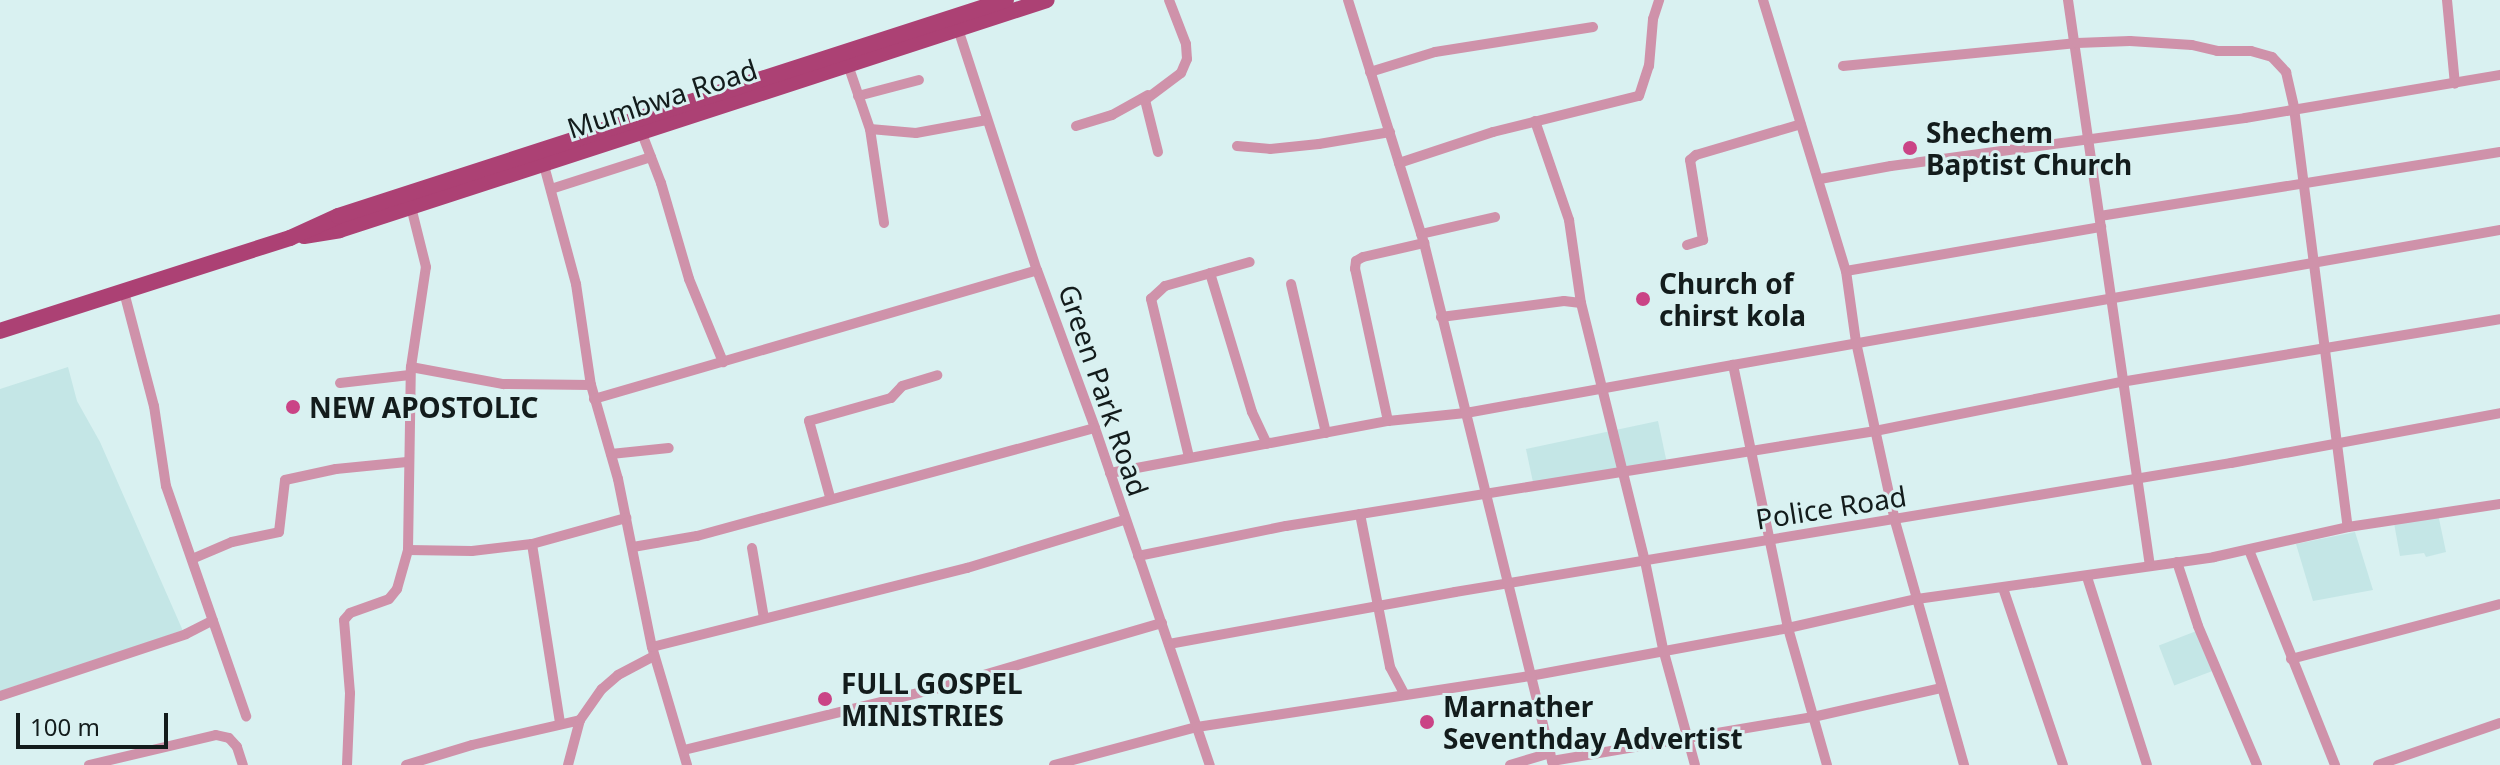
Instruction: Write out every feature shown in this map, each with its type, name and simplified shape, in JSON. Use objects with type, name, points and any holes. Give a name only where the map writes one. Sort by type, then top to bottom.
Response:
[{"type":"main road","name":"Mumbwa Road","points":[[0,331],[290,238],[326,220],[641,131],[1006,0]]},
{"type":"main road","name":"Mumbwa Road","points":[[290,238],[330,233],[411,207],[542,157],[846,59],[958,29],[1047,0]]},
{"type":"street","points":[[1076,126],[1112,115],[1181,73],[1187,59],[1186,44],[1169,0]]},
{"type":"street","points":[[1348,0],[1422,238],[1551,760]]},
{"type":"street","points":[[1399,163],[1535,121],[1639,96],[1649,66],[1653,19],[1659,0]]},
{"type":"street","points":[[1763,0],[1846,271],[1856,342],[1895,521],[1964,765]]},
{"type":"street","points":[[2068,0],[2077,43],[2121,382],[2150,566]]},
{"type":"street","points":[[2447,0],[2455,84]]},
{"type":"street","points":[[1370,72],[1467,45],[1593,27]]},
{"type":"street","name":"Green Park Road","points":[[958,29],[1037,270],[1095,428],[1210,765]]},
{"type":"street","points":[[1843,66],[2077,43],[2164,42],[2217,51],[2265,53],[2286,72],[2294,108],[2311,261],[2348,527]]},
{"type":"street","points":[[846,59],[870,129],[884,223]]},
{"type":"street","points":[[1820,179],[1891,166],[2088,141],[2500,75]]},
{"type":"street","points":[[858,96],[919,80]]},
{"type":"street","points":[[1150,94],[1144,104],[1158,152]]},
{"type":"street","points":[[870,129],[916,133],[987,120]]},
{"type":"street","points":[[1535,121],[1569,220],[1581,303],[1645,561],[1663,649],[1695,765]]},
{"type":"street","points":[[1687,245],[1703,240],[1690,160],[1696,155],[1801,124]]},
{"type":"street","points":[[641,131],[689,279],[723,362]]},
{"type":"street","points":[[1237,146],[1270,149],[1390,132]]},
{"type":"street","points":[[1846,271],[2302,182],[2500,152]]},
{"type":"street","points":[[542,157],[576,284],[591,385],[633,547],[653,652],[687,765]]},
{"type":"street","points":[[551,189],[651,157]]},
{"type":"street","points":[[347,765],[350,693],[344,620],[350,613],[389,599],[397,589],[408,550],[407,462],[411,371],[426,267],[411,207]]},
{"type":"street","points":[[1388,421],[1355,269],[1356,261],[1495,217]]},
{"type":"street","points":[[1110,473],[1388,421],[1466,413],[2112,295],[2500,230]]},
{"type":"street","points":[[1189,457],[1151,299],[1165,286],[1250,262]]},
{"type":"street","points":[[594,399],[1037,270]]},
{"type":"street","points":[[1210,273],[1252,412],[1267,444]]},
{"type":"street","points":[[1291,284],[1326,433]]},
{"type":"street","points":[[124,292],[154,406],[166,486],[246,716]]},
{"type":"street","points":[[1441,317],[1564,301],[1581,303]]},
{"type":"street","points":[[1138,556],[1360,514],[1875,431],[2121,382],[2500,319]]},
{"type":"street","points":[[1733,365],[1788,628],[1827,765]]},
{"type":"street","points":[[340,383],[411,371],[503,384],[591,385]]},
{"type":"street","points":[[830,497],[809,421],[891,398],[897,389],[937,375]]},
{"type":"street","name":"Police Road","points":[[1169,644],[1507,584],[1895,521],[2500,413]]},
{"type":"street","points":[[633,547],[697,536],[830,497],[1095,428]]},
{"type":"street","points":[[611,454],[669,448]]},
{"type":"street","points":[[192,559],[232,542],[279,532],[285,480],[336,469],[407,462]]},
{"type":"street","points":[[1054,765],[1197,727],[1530,676],[1788,628],[1917,599],[2087,577],[2249,550],[2348,527],[2500,504]]},
{"type":"street","points":[[1360,514],[1390,667],[1404,693]]},
{"type":"street","points":[[408,550],[472,551],[532,544],[626,518]]},
{"type":"street","points":[[568,765],[580,720],[602,689],[653,652],[764,618],[967,568],[1124,520]]},
{"type":"street","points":[[532,544],[560,723]]},
{"type":"street","points":[[752,548],[764,618]]},
{"type":"street","points":[[2249,550],[2335,765]]},
{"type":"street","points":[[2177,562],[2198,626],[2257,765]]},
{"type":"street","points":[[2087,577],[2147,765]]},
{"type":"street","points":[[2003,588],[2063,765]]},
{"type":"street","points":[[2291,659],[2500,604]]},
{"type":"street","points":[[0,696],[186,634],[213,620]]},
{"type":"street","points":[[684,750],[946,686],[1162,623]]},
{"type":"street","points":[[1510,765],[1813,717],[1942,688]]},
{"type":"street","points":[[406,765],[580,720]]},
{"type":"street","points":[[2378,765],[2500,723]]},
{"type":"street","points":[[89,765],[216,735],[229,738],[237,747],[243,765]]},
{"type":"shaded area","points":[[68,367],[77,401],[100,442],[183,631],[0,691],[0,389]]},
{"type":"shaded area","points":[[1658,421],[1666,460],[1534,488],[1526,449]]},
{"type":"shaded area","points":[[2438,514],[2446,552],[2426,557],[2424,553],[2400,556],[2394,523]]},
{"type":"shaded area","points":[[2355,532],[2373,590],[2313,601],[2296,544]]},
{"type":"shaded area","points":[[2199,630],[2214,670],[2174,686],[2159,645]]},
{"type":"place","name":"Shechem Baptist Church","points":[[1910,148]]},
{"type":"place","name":"Church of chirst kola","points":[[1643,299]]},
{"type":"place","name":"NEW APOSTOLIC","points":[[293,407]]},
{"type":"place","name":"FULL GOSPEL MINISTRIES","points":[[825,699]]},
{"type":"place","name":"Marnather Seventhday Advertist","points":[[1427,722]]}]
